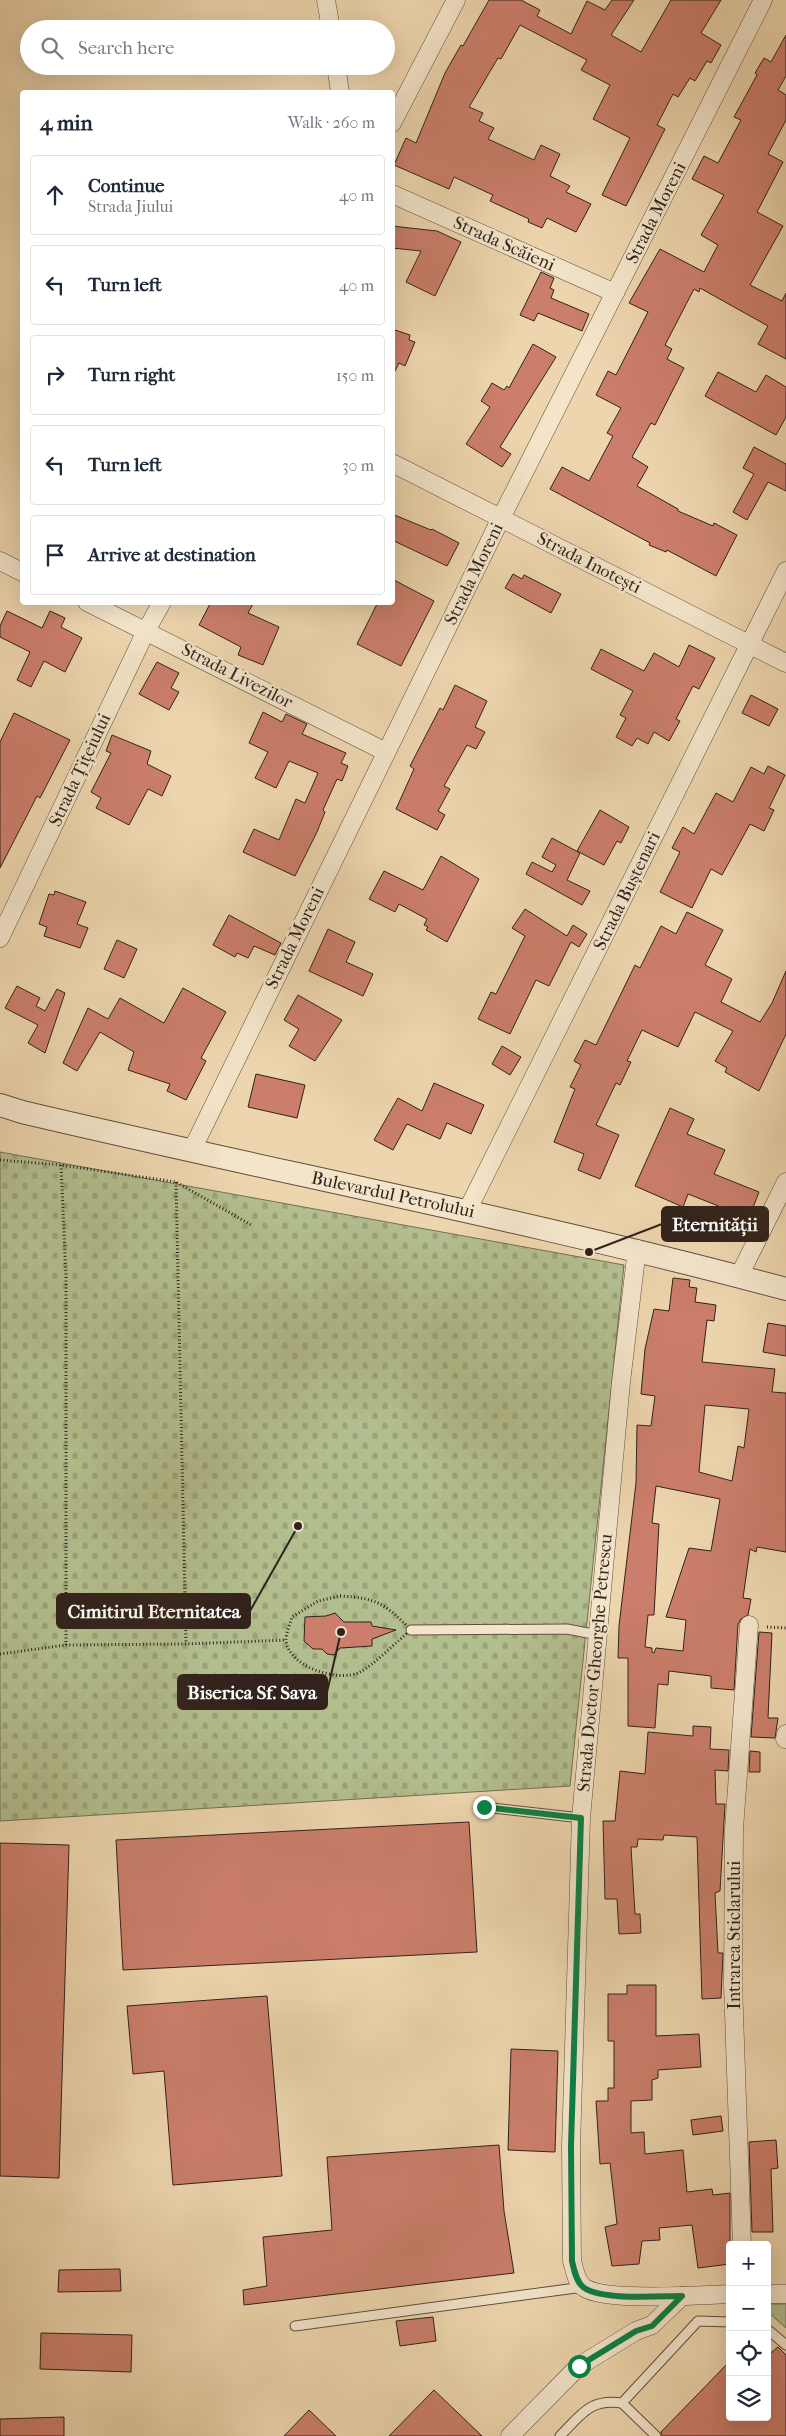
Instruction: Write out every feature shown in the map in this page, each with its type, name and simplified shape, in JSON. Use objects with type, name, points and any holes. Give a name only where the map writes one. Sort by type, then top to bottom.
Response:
[{"type":"street","points":[[326,0],[329,20]]},
{"type":"street","points":[[395,117],[456,0]]},
{"type":"street","name":"Strada Moreni","points":[[191,1152],[501,518],[763,0]]},
{"type":"street","points":[[337,75],[340,90]]},
{"type":"street","name":"Strada Scăieni","points":[[395,195],[615,294]]},
{"type":"street","name":"Strada Inotești","points":[[395,465],[786,663]]},
{"type":"street","points":[[0,561],[20,571]]},
{"type":"street","name":"Strada Buștenari","points":[[467,1211],[786,570]]},
{"type":"street","name":"Strada Livezilor","points":[[94,605],[386,752]]},
{"type":"street","name":"Strada Țițeiului","points":[[0,938],[146,630],[160,605]]},
{"type":"street","name":"Bulevardul Petrolului","points":[[0,1105],[22,1112],[191,1152],[467,1211],[637,1250],[786,1288]]},
{"type":"street","points":[[739,1276],[786,1182]]},
{"type":"street","name":"Strada Doctor Gheorghe Petrescu","points":[[583,2287],[576,2276],[572,2261],[571,2155],[581,1818],[621,1382],[637,1250]]},
{"type":"street","name":"Intrarea Sticlarului","points":[[742,2241],[733,1984],[734,1829],[749,1625]]},
{"type":"street","points":[[785,1739],[786,1734]]},
{"type":"street","points":[[583,2287],[594,2293],[616,2295],[726,2294]]},
{"type":"street","points":[[771,2294],[786,2294]]},
{"type":"street","points":[[510,2436],[579,2366],[636,2331],[652,2326],[682,2296]]},
{"type":"lane","points":[[411,1630],[567,1630],[598,1635]]},
{"type":"lane","points":[[484,1807],[581,1818]]},
{"type":"lane","points":[[295,2326],[583,2287]]},
{"type":"lane","points":[[622,2403],[698,2321],[726,2322]]},
{"type":"lane","points":[[769,2331],[786,2345]]},
{"type":"lane","points":[[560,2436],[594,2404],[612,2402],[622,2403],[656,2436]]},
{"type":"path","points":[[0,1160],[61,1165],[176,1182],[253,1226]]},
{"type":"path","points":[[61,1165],[66,1278],[66,1645]]},
{"type":"path","points":[[176,1182],[186,1644]]},
{"type":"path","points":[[340,1596],[362,1597],[388,1607],[411,1630],[359,1673],[331,1675],[308,1668],[291,1655],[286,1640],[292,1617],[318,1601],[340,1596]]},
{"type":"path","points":[[0,1654],[66,1645],[186,1644],[286,1640]]},
{"type":"green space","points":[[0,1152],[624,1265],[570,1786],[0,1821]]},
{"type":"green space","points":[[771,2304],[786,2304],[786,2328],[771,2315]]},
{"type":"building","points":[[489,0],[521,0],[540,10],[537,16],[571,34],[587,1],[605,10],[612,0],[634,0],[611,35],[641,52],[671,0],[721,0],[701,33],[721,45],[711,63],[707,61],[695,81],[690,78],[678,97],[673,94],[657,125],[665,129],[626,206],[602,195],[630,138],[593,119],[610,85],[581,70],[587,60],[520,25],[501,59],[498,58],[469,107],[483,113],[479,121],[494,128],[488,139],[534,160],[541,145],[560,154],[550,176],[570,186],[566,192],[591,204],[576,232],[547,218],[542,228],[528,222],[529,219],[490,201],[493,195],[454,177],[449,189],[395,165],[406,138],[416,143],[445,73],[461,45],[463,46]]},
{"type":"building","points":[[786,35],[786,76],[778,90],[786,95],[786,120],[768,154],[783,162],[757,212],[783,226],[750,285],[782,301],[786,293],[786,359],[758,344],[768,326],[700,288],[699,292],[694,289],[665,345],[672,349],[667,359],[684,368],[655,425],[651,423],[632,457],[648,467],[637,486],[678,509],[678,511],[713,526],[714,523],[737,535],[716,576],[667,550],[666,552],[649,545],[650,543],[550,489],[562,467],[589,481],[613,436],[607,433],[621,408],[596,395],[608,371],[616,375],[648,312],[629,303],[660,249],[704,272],[718,245],[701,235],[724,195],[692,179],[704,156],[718,163],[741,120],[734,117],[757,75],[755,73],[764,58],[771,62]]},
{"type":"building","points":[[395,226],[437,231],[461,242],[435,296],[406,282],[421,251],[395,248]]},
{"type":"building","points":[[541,272],[554,278],[550,288],[554,290],[551,298],[589,314],[582,331],[538,313],[534,321],[520,315]]},
{"type":"building","points":[[395,330],[410,335],[409,340],[415,342],[405,366],[399,363],[395,371]]},
{"type":"building","points":[[533,344],[556,357],[500,447],[511,454],[502,467],[466,444],[490,407],[481,401],[492,383],[504,390],[507,386],[509,388]]},
{"type":"building","points":[[718,372],[756,392],[766,375],[786,387],[786,417],[776,435],[705,396]]},
{"type":"building","points":[[754,447],[786,464],[786,491],[768,482],[747,520],[733,512],[754,474],[743,468]]},
{"type":"building","points":[[395,515],[432,529],[459,543],[447,566],[395,541]]},
{"type":"building","points":[[513,574],[522,579],[524,575],[561,594],[551,613],[505,588]]},
{"type":"building","points":[[395,581],[434,601],[401,666],[357,644],[376,605],[395,605]]},
{"type":"building","points":[[209,605],[252,605],[248,613],[279,627],[263,665],[238,655],[241,647],[199,625]]},
{"type":"building","points":[[7,611],[42,628],[50,611],[65,618],[61,627],[82,638],[65,672],[44,661],[31,687],[17,680],[30,652],[0,637],[0,626]]},
{"type":"building","points":[[689,645],[715,658],[699,689],[693,686],[676,719],[680,721],[669,741],[654,732],[648,744],[637,738],[632,746],[616,737],[626,718],[620,715],[633,691],[591,669],[601,649],[644,671],[654,653],[679,667]]},
{"type":"building","points":[[157,662],[179,673],[171,688],[179,692],[169,710],[139,694]]},
{"type":"building","points":[[455,685],[487,701],[475,727],[485,732],[476,749],[467,745],[444,786],[450,789],[438,811],[445,815],[437,830],[396,809],[414,769],[410,766],[440,708],[443,710]]},
{"type":"building","points":[[751,695],[778,709],[769,726],[742,713]]},
{"type":"building","points":[[263,712],[282,722],[286,714],[307,724],[302,734],[346,753],[341,763],[348,766],[342,781],[337,779],[323,810],[325,812],[317,832],[295,876],[243,852],[254,829],[279,840],[296,799],[305,803],[318,773],[289,761],[276,788],[255,778],[268,752],[249,743]]},
{"type":"building","points":[[14,713],[70,740],[40,798],[37,796],[0,868],[0,742]]},
{"type":"building","points":[[112,735],[151,751],[147,764],[171,776],[162,796],[148,789],[129,825],[96,808],[101,798],[91,792],[111,753],[106,751]]},
{"type":"building","points":[[768,766],[785,775],[769,808],[774,810],[764,831],[750,824],[722,875],[711,869],[692,908],[660,892],[680,852],[672,848],[683,827],[694,834],[716,793],[733,802],[751,767],[764,774]]},
{"type":"building","points":[[600,810],[629,827],[621,843],[617,841],[604,865],[577,851]]},
{"type":"building","points":[[552,838],[580,853],[567,880],[590,891],[582,905],[526,874],[532,862],[552,872],[556,865],[542,857]]},
{"type":"building","points":[[441,856],[479,879],[447,942],[426,930],[428,927],[424,925],[427,919],[399,904],[395,912],[369,899],[384,871],[423,890]]},
{"type":"building","points":[[55,891],[86,902],[77,924],[88,928],[80,948],[44,936],[47,927],[39,924],[49,894],[54,895]]},
{"type":"building","points":[[525,909],[567,936],[573,925],[587,934],[579,947],[571,942],[549,986],[536,980],[510,1034],[478,1019],[491,992],[496,994],[525,936],[512,928]]},
{"type":"building","points":[[687,912],[723,930],[705,965],[732,979],[721,1002],[760,1022],[772,1003],[786,971],[786,1034],[759,1091],[725,1072],[727,1068],[715,1061],[733,1031],[695,1012],[678,1047],[642,1030],[627,1061],[631,1062],[620,1085],[616,1083],[596,1125],[619,1135],[600,1179],[578,1170],[584,1154],[554,1142],[575,1089],[570,1087],[581,1065],[574,1061],[585,1040],[596,1045],[635,965],[640,968],[661,926],[676,934]]},
{"type":"building","points":[[229,915],[281,943],[275,955],[254,946],[248,958],[237,953],[235,957],[213,945]]},
{"type":"building","points":[[328,929],[355,942],[346,962],[373,974],[363,996],[309,971]]},
{"type":"building","points":[[117,940],[137,949],[124,978],[104,969]]},
{"type":"building","points":[[17,986],[40,998],[36,1006],[45,1011],[57,989],[65,993],[45,1053],[28,1043],[38,1025],[5,1008]]},
{"type":"building","points":[[183,988],[226,1012],[201,1058],[206,1061],[186,1100],[167,1091],[170,1084],[128,1070],[134,1052],[100,1032],[77,1071],[63,1063],[88,1008],[108,1019],[120,998],[164,1023]]},
{"type":"building","points":[[298,995],[342,1020],[315,1061],[289,1046],[299,1029],[284,1020]]},
{"type":"building","points":[[502,1046],[521,1057],[510,1075],[492,1064]]},
{"type":"building","points":[[256,1074],[305,1085],[297,1118],[248,1107]]},
{"type":"building","points":[[434,1083],[484,1105],[471,1134],[447,1123],[440,1139],[407,1124],[393,1150],[374,1140],[398,1098],[422,1111]]},
{"type":"building","points":[[670,1108],[694,1119],[687,1134],[725,1150],[714,1174],[759,1192],[749,1218],[688,1194],[683,1207],[635,1186]]},
{"type":"building","points":[[673,1278],[690,1280],[689,1287],[697,1288],[695,1302],[716,1305],[714,1321],[707,1320],[702,1362],[775,1369],[772,1392],[786,1393],[786,1552],[757,1547],[756,1552],[750,1549],[743,1598],[751,1599],[748,1615],[741,1619],[738,1624],[734,1690],[711,1688],[711,1676],[669,1671],[668,1685],[658,1684],[655,1728],[628,1726],[628,1658],[618,1658],[619,1626],[636,1483],[637,1425],[651,1426],[655,1396],[641,1394],[645,1349],[654,1309],[669,1311]],"holes":[[[705,1405],[749,1409],[744,1448],[738,1446],[732,1481],[699,1472]],[[656,1486],[720,1499],[711,1551],[689,1548],[666,1617],[686,1620],[683,1651],[656,1648],[654,1653],[652,1648],[645,1647],[648,1615],[654,1615],[659,1524],[652,1523]]]},
{"type":"building","points":[[768,1323],[786,1326],[786,1356],[763,1352]]},
{"type":"building","points":[[335,1613],[344,1622],[371,1622],[372,1626],[396,1630],[372,1639],[372,1646],[340,1648],[334,1655],[327,1654],[322,1649],[313,1649],[304,1641],[305,1617],[326,1616]]},
{"type":"building","points":[[759,1632],[772,1633],[768,1718],[778,1718],[775,1738],[751,1737]]},
{"type":"building","points":[[693,1726],[711,1727],[710,1749],[729,1750],[728,1771],[715,1770],[716,1804],[725,1804],[720,1891],[715,1893],[718,1953],[723,1953],[721,1998],[702,1999],[697,1837],[664,1835],[663,1840],[638,1839],[637,1847],[631,1847],[635,1914],[640,1914],[641,1933],[619,1934],[617,1899],[605,1899],[603,1821],[615,1821],[620,1771],[645,1774],[648,1732],[693,1736]]},
{"type":"building","points":[[750,1751],[760,1752],[760,1772],[749,1772]]},
{"type":"building","points":[[469,1822],[477,1952],[123,1970],[116,1840]]},
{"type":"building","points":[[0,1843],[69,1845],[59,2178],[0,2176]]},
{"type":"building","points":[[627,1985],[656,1985],[656,2036],[699,2034],[701,2067],[658,2070],[658,2078],[652,2080],[652,2100],[631,2101],[631,2133],[644,2132],[645,2154],[683,2150],[687,2192],[712,2189],[713,2195],[730,2193],[730,2241],[726,2241],[726,2264],[698,2268],[692,2225],[659,2228],[660,2240],[642,2241],[639,2264],[612,2266],[605,2227],[617,2224],[610,2163],[600,2164],[596,2101],[608,2101],[608,2088],[614,2088],[614,2041],[608,2041],[608,1994],[627,1994]]},
{"type":"building","points":[[267,1996],[282,2176],[173,2185],[164,2071],[133,2074],[127,2006]]},
{"type":"building","points":[[511,2049],[558,2051],[555,2152],[508,2150]]},
{"type":"building","points":[[721,2116],[723,2131],[693,2135],[691,2120]]},
{"type":"building","points":[[776,2140],[778,2168],[771,2169],[773,2232],[752,2232],[749,2142]]},
{"type":"building","points":[[499,2145],[504,2211],[514,2273],[244,2305],[243,2290],[267,2286],[263,2237],[332,2230],[327,2157]]},
{"type":"building","points":[[120,2269],[121,2291],[58,2292],[59,2270]]},
{"type":"building","points":[[433,2317],[436,2341],[400,2346],[396,2321]]},
{"type":"building","points":[[41,2333],[132,2335],[131,2372],[40,2369]]},
{"type":"building","points":[[778,2347],[786,2355],[786,2436],[662,2436],[661,2432],[726,2365],[726,2421],[771,2421],[771,2353]]},
{"type":"building","points":[[434,2390],[482,2436],[389,2436]]},
{"type":"building","points":[[309,2410],[336,2436],[284,2436]]},
{"type":"building","points":[[64,2417],[64,2436],[0,2436],[0,2419]]},
{"type":"place","name":"Eternității","points":[[589,1252]]},
{"type":"place","name":"Cimitirul Eternitatea","points":[[298,1526]]},
{"type":"place","name":"Biserica Sf. Sava","points":[[341,1632]]},
{"type":"route","points":[[484,1807],[581,1818],[571,2146],[572,2261],[576,2276],[583,2287],[594,2293],[682,2296],[652,2326],[636,2331],[579,2366]]}]
